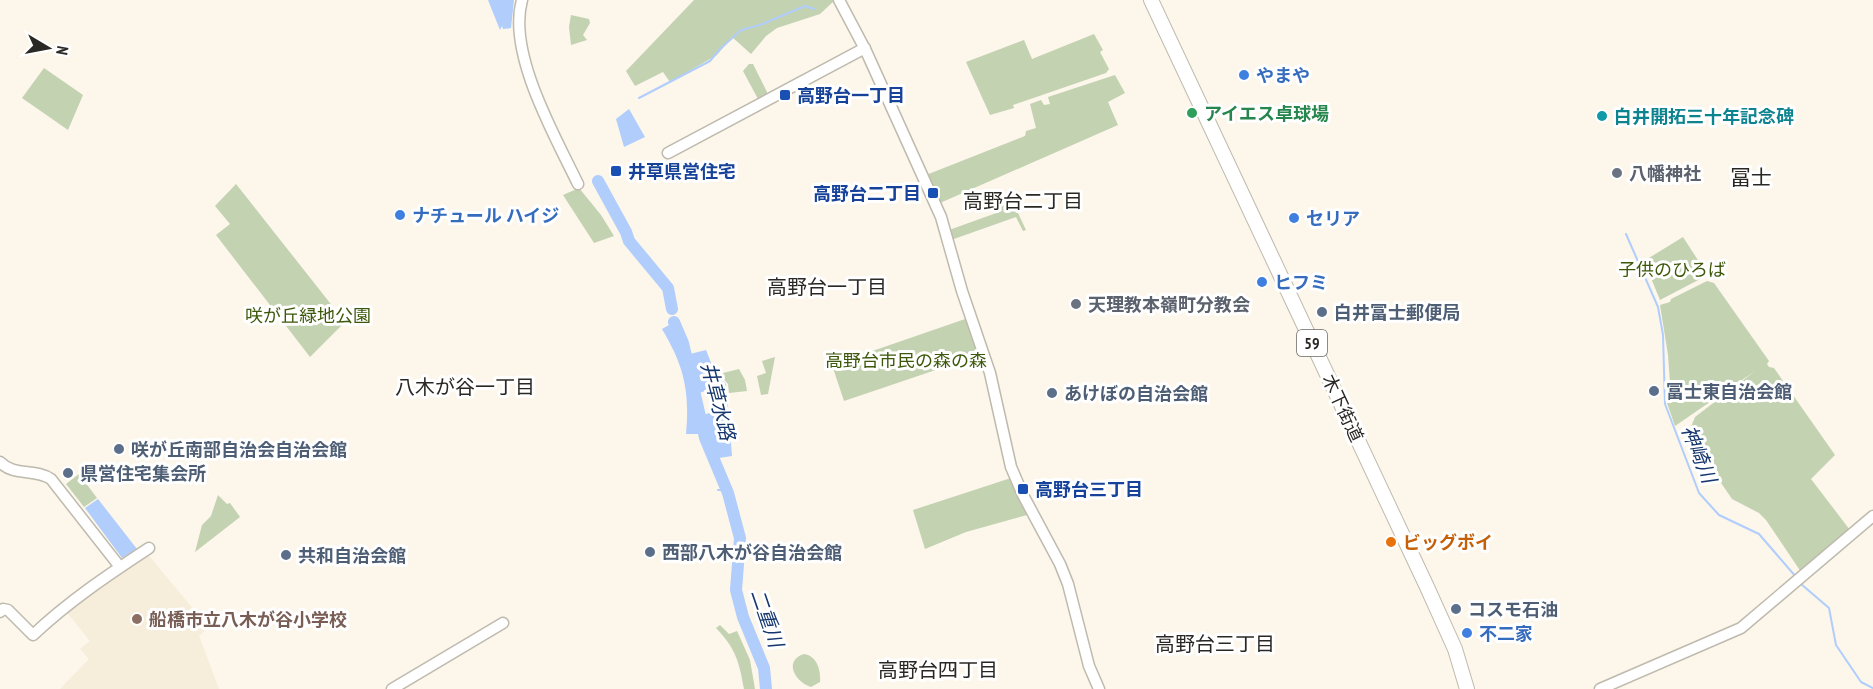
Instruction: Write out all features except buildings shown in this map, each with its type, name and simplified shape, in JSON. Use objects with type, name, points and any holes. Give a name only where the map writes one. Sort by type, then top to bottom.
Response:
[{"type":"main road","name":"木下街道","points":[[1151,0],[1427,587],[1455,650],[1467,689]]},
{"type":"street","points":[[522,0],[518,27],[523,57],[549,124],[578,184]]},
{"type":"street","points":[[839,0],[865,48],[941,218],[962,291],[990,373],[1009,460],[1023,495],[1060,564],[1068,584],[1089,666],[1099,689]]},
{"type":"street","points":[[668,153],[865,48]]},
{"type":"street","points":[[0,462],[11,470],[42,474],[51,479],[120,567]]},
{"type":"street","points":[[1599,689],[1741,628],[1873,516]]},
{"type":"street","points":[[0,612],[3,609],[8,610],[33,634],[62,608],[149,548]]},
{"type":"street","points":[[392,689],[503,623]]},
{"type":"shaded area","name":"船橋市立八木が谷小学校","points":[[146,556],[150,557],[208,627],[199,636],[219,689],[60,689],[89,659],[80,649],[90,641],[66,611]]},
{"type":"green space","points":[[694,0],[834,1],[820,14],[777,28],[766,36],[751,54],[732,37],[717,55],[670,82],[663,72],[635,86],[626,71]]},
{"type":"green space","points":[[571,15],[589,19],[590,23],[583,35],[587,40],[571,45],[569,27]]},
{"type":"green space","points":[[1094,34],[1103,50],[1100,52],[1109,69],[1106,73],[990,115],[966,62],[1024,40],[1032,59]]},
{"type":"green space","points":[[749,64],[753,64],[767,92],[767,95],[758,99],[743,71]]},
{"type":"green space","points":[[44,68],[83,95],[68,130],[22,98]]},
{"type":"green space","points":[[1115,75],[1125,93],[1108,102],[1118,125],[940,203],[926,175],[1025,136],[1026,131],[1036,128],[1030,104],[1041,100],[1044,105],[1050,104],[1048,97]]},
{"type":"green space","name":"咲が丘緑地公園","points":[[236,184],[345,322],[310,357],[216,235],[230,224],[215,206]]},
{"type":"green space","points":[[579,188],[601,215],[614,236],[594,243],[563,195]]},
{"type":"green space","points":[[1010,196],[1026,230],[1023,231],[1016,217],[951,240],[949,230],[1002,211],[998,200],[1003,204]]},
{"type":"green space","name":"子供のひろば","points":[[1683,237],[1705,271],[1704,277],[1660,300],[1644,261]]},
{"type":"green space","points":[[1707,281],[1714,283],[1769,361],[1767,364],[1769,367],[1774,368],[1835,455],[1811,479],[1850,530],[1801,572],[1766,520],[1759,513],[1732,499],[1688,434],[1695,417],[1755,371],[1675,426],[1667,403],[1670,383],[1668,355],[1660,305],[1670,302],[1671,299]]},
{"type":"green space","name":"高野台市民の森の森","points":[[968,318],[980,355],[844,401],[832,365]]},
{"type":"green space","points":[[775,357],[768,394],[761,395],[757,376],[766,373],[762,361]]},
{"type":"green space","points":[[739,369],[745,380],[747,391],[729,393],[728,384],[719,374]]},
{"type":"green space","points":[[79,474],[97,498],[84,507],[66,484]]},
{"type":"green space","points":[[1011,478],[1027,515],[966,532],[925,549],[913,510]]},
{"type":"green space","points":[[218,495],[227,504],[230,503],[240,517],[195,552],[202,525],[211,516]]},
{"type":"green space","points":[[720,625],[729,634],[737,631],[750,660],[755,689],[744,689],[736,656],[716,628]]},
{"type":"green space","points":[[804,654],[815,661],[820,673],[820,682],[811,687],[800,681],[794,671],[794,661]]},
{"type":"water","points":[[488,0],[514,0],[511,28],[503,29],[502,26],[500,30]]},
{"type":"water","points":[[629,109],[645,137],[624,147],[616,119]]},
{"type":"water","points":[[669,325],[680,346],[700,434],[686,434],[687,405],[684,379],[676,355],[662,329]]},
{"type":"water","points":[[706,350],[715,373],[726,384],[732,456],[719,458],[703,415],[722,409],[716,389],[698,393],[690,354]]},
{"type":"water","points":[[98,499],[137,549],[122,558],[85,508]]},
{"type":"waterway","points":[[639,98],[710,61],[741,30],[760,25],[805,6],[814,9]]},
{"type":"waterway","name":"井草水路","points":[[598,181],[629,241],[668,288],[672,309]]},
{"type":"waterway","name":"神崎川","points":[[1626,234],[1658,307],[1663,335],[1665,404],[1699,493],[1719,515],[1759,534],[1796,577]]},
{"type":"waterway","name":"二重川","points":[[674,322],[683,343],[705,438],[728,493],[740,538],[736,590],[743,617],[764,668],[766,689]]},
{"type":"waterway","points":[[718,490],[727,490]]},
{"type":"waterway","name":"神崎川","points":[[1801,584],[1829,608],[1836,645],[1861,682],[1873,688]]},
{"type":"place","name":"やまや","points":[[1244,75]]},
{"type":"place","name":"高野台一丁目","points":[[785,95]]},
{"type":"place","name":"アイエス卓球場","points":[[1192,113]]},
{"type":"place","name":"白井開拓三十年記念碑","points":[[1602,116]]},
{"type":"place","name":"井草県営住宅","points":[[616,171]]},
{"type":"place","name":"八幡神社","points":[[1617,173]]},
{"type":"place","name":"高野台二丁目","points":[[933,193]]},
{"type":"place","name":"ナチュール ハイジ","points":[[400,215]]},
{"type":"place","name":"セリア","points":[[1294,218]]},
{"type":"place","name":"ヒフミ","points":[[1262,282]]},
{"type":"place","name":"天理教本嶺町分教会","points":[[1076,304]]},
{"type":"place","name":"白井冨士郵便局","points":[[1322,312]]},
{"type":"place","name":"冨士東自治会館","points":[[1654,391]]},
{"type":"place","name":"あけぼの自治会館","points":[[1052,393]]},
{"type":"place","name":"咲が丘南部自治会自治会館","points":[[119,449]]},
{"type":"place","name":"県営住宅集会所","points":[[68,473]]},
{"type":"place","name":"高野台三丁目","points":[[1023,489]]},
{"type":"place","name":"ビッグボイ","points":[[1391,542]]},
{"type":"place","name":"西部八木が谷自治会館","points":[[650,552]]},
{"type":"place","name":"共和自治会館","points":[[286,555]]},
{"type":"place","name":"コスモ石油","points":[[1456,609]]},
{"type":"place","name":"船橋市立八木が谷小学校","points":[[137,619]]},
{"type":"place","name":"不二家","points":[[1467,633]]},
{"type":"district","name":"冨士","points":[[1751,177]]},
{"type":"district","name":"高野台二丁目","points":[[1023,201]]},
{"type":"district","name":"高野台一丁目","points":[[827,287]]},
{"type":"district","name":"八木が谷一丁目","points":[[465,387]]},
{"type":"district","name":"高野台三丁目","points":[[1215,644]]},
{"type":"district","name":"高野台四丁目","points":[[938,670]]}]
